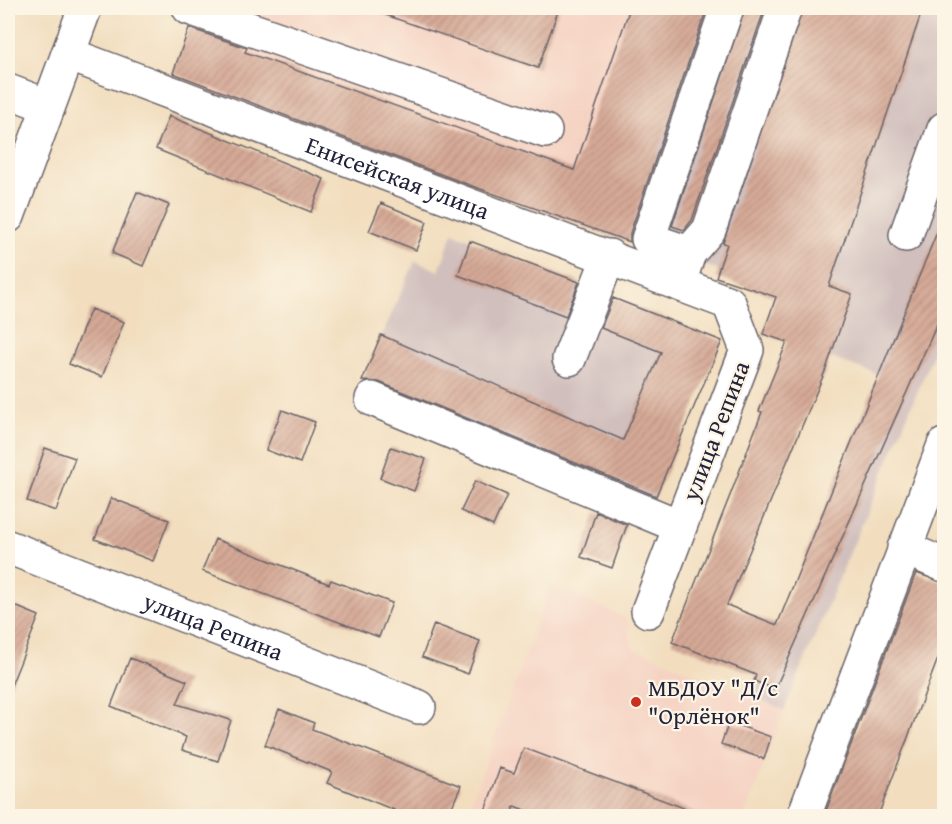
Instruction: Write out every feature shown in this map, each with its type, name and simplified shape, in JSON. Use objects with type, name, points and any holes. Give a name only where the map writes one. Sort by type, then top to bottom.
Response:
[{"type":"street","points":[[8,216],[86,8]]},
{"type":"street","points":[[189,8],[545,131]]},
{"type":"street","points":[[727,8],[648,239],[684,268],[709,230],[785,8]]},
{"type":"street","name":"Енисейская улица","points":[[68,54],[609,256],[684,268],[729,303]]},
{"type":"street","points":[[8,91],[48,106]]},
{"type":"street","points":[[906,235],[945,129]]},
{"type":"street","points":[[569,359],[609,256]]},
{"type":"street","name":"улица Репина","points":[[648,611],[747,350],[729,303]]},
{"type":"street","name":"улица Репина","points":[[372,399],[680,526]]},
{"type":"street","points":[[804,816],[904,548],[945,446]]},
{"type":"street","name":"улица Репина","points":[[8,547],[418,706]]},
{"type":"street","points":[[904,548],[945,566]]},
{"type":"shaded area","points":[[196,8],[658,8],[654,21],[674,28],[604,234],[171,78]]},
{"type":"shaded area","points":[[658,8],[944,8],[944,328],[784,710],[749,695],[879,375],[763,334],[778,288],[604,234],[674,29],[653,21]]},
{"type":"shaded area","points":[[453,233],[722,341],[652,505],[362,381],[415,261],[439,271]]},
{"type":"shaded area","name":"МБДОУ \"Д/с \"Орлёнок\"","points":[[551,585],[627,618],[633,648],[784,710],[745,816],[466,816]]},
{"type":"building","points":[[374,8],[559,8],[538,68],[374,11]]},
{"type":"building","points":[[630,8],[707,8],[630,233],[630,242],[472,186],[173,73],[189,28],[247,48],[245,52],[574,170]]},
{"type":"building","points":[[745,8],[765,8],[692,220],[684,230],[672,226]]},
{"type":"building","points":[[803,8],[923,8],[829,286],[852,294],[826,369],[727,605],[777,625],[944,215],[945,306],[775,689],[754,681],[756,675],[672,642],[787,342],[763,334],[776,297],[716,277],[727,244],[723,243]]},
{"type":"building","points":[[169,116],[324,179],[311,212],[156,149]]},
{"type":"building","points":[[137,192],[169,205],[143,266],[112,253]]},
{"type":"building","points":[[381,203],[427,222],[416,250],[369,231]]},
{"type":"building","points":[[470,241],[579,282],[566,316],[458,275]]},
{"type":"building","points":[[613,298],[722,341],[656,496],[379,382],[362,381],[381,335],[623,440],[661,352],[601,328]]},
{"type":"building","points":[[91,309],[124,322],[102,377],[69,364]]},
{"type":"building","points":[[282,410],[315,422],[300,463],[266,450]]},
{"type":"building","points":[[391,447],[426,459],[414,491],[380,478]]},
{"type":"building","points":[[45,448],[75,458],[56,511],[27,501]]},
{"type":"building","points":[[475,481],[507,495],[493,526],[461,511]]},
{"type":"building","points":[[111,498],[169,520],[153,561],[95,539]]},
{"type":"building","points":[[596,512],[627,525],[612,568],[581,557]]},
{"type":"building","points":[[215,539],[329,584],[331,580],[392,603],[379,637],[202,571]]},
{"type":"building","points":[[916,573],[945,583],[945,640],[878,816],[824,816]]},
{"type":"building","points":[[8,603],[39,616],[8,693]]},
{"type":"building","points":[[434,624],[480,641],[468,674],[422,657]]},
{"type":"building","points":[[130,658],[187,681],[177,704],[231,720],[218,761],[182,750],[186,737],[111,706]]},
{"type":"building","points":[[279,709],[314,723],[312,729],[461,786],[448,816],[392,816],[394,810],[327,783],[332,772],[265,745]]},
{"type":"building","points":[[729,722],[771,737],[764,759],[721,744]]},
{"type":"building","points":[[524,748],[700,814],[700,816],[541,816],[514,806],[511,816],[501,816],[485,811],[500,768],[514,773]]},
{"type":"place","name":"МБДОУ \"Д/с \"Орлёнок\"","points":[[636,702]]}]
